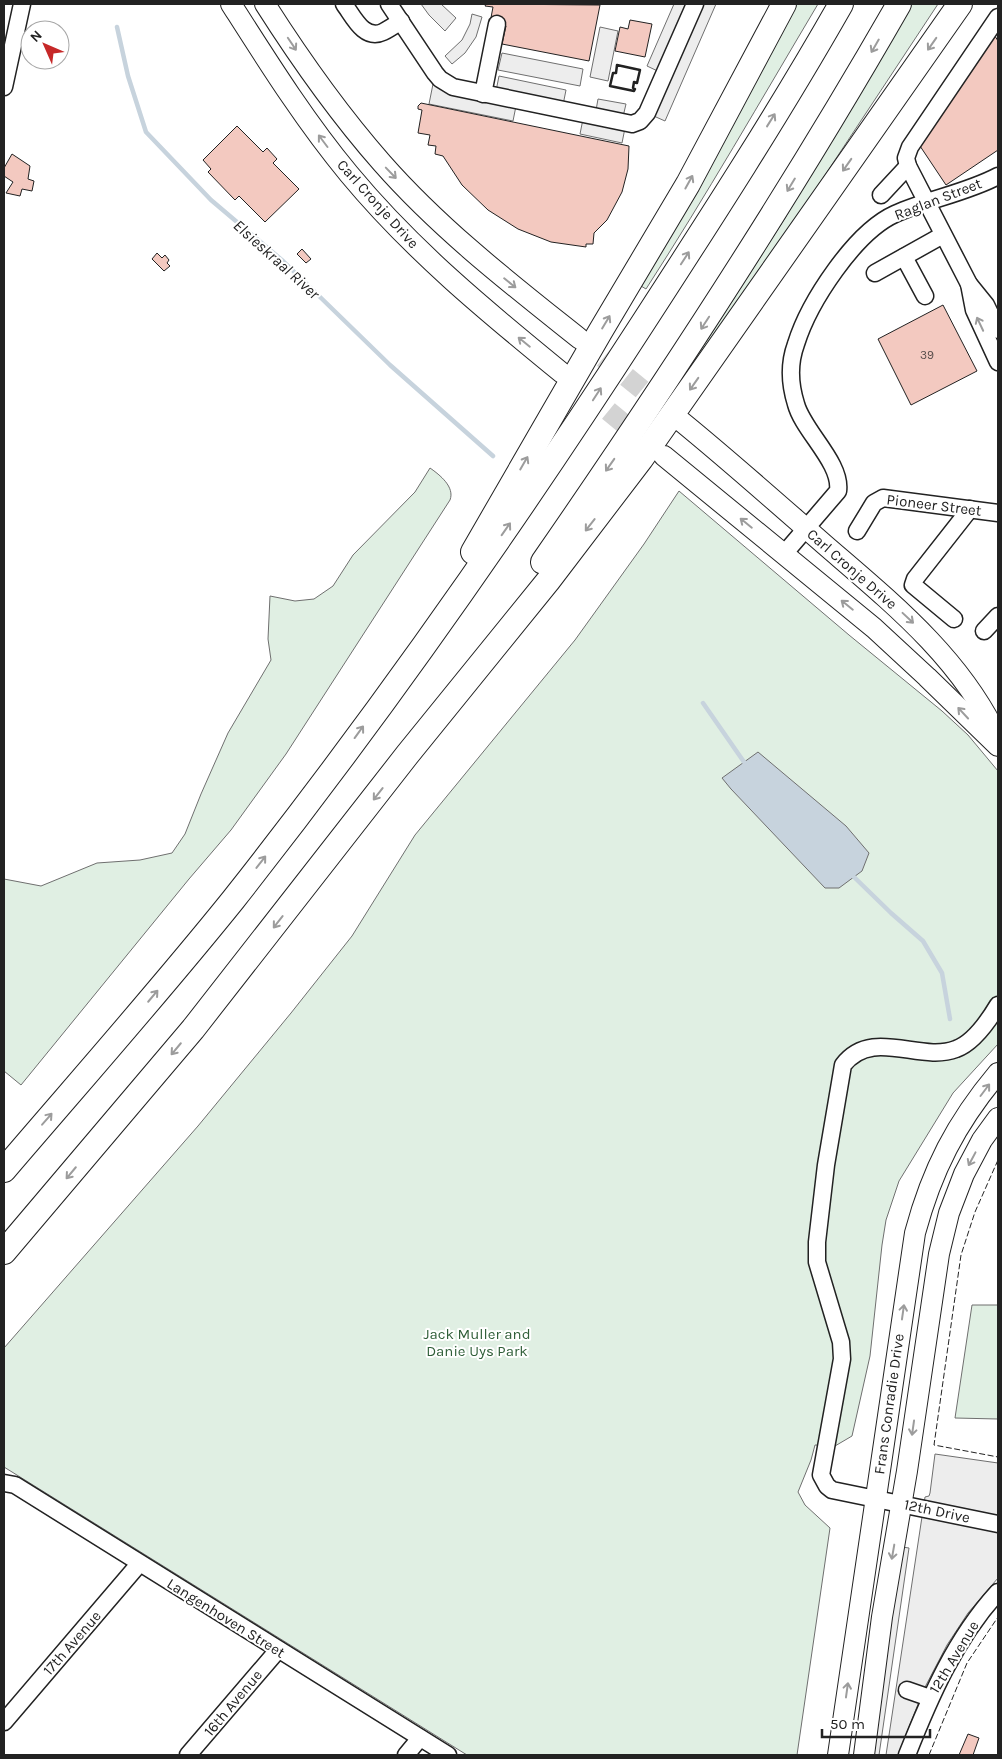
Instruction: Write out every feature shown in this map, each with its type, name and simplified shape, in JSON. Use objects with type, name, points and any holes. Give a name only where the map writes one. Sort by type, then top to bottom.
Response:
[{"type":"highway","points":[[417,654],[491,520],[688,184],[784,4]]},
{"type":"highway","points":[[4,1170],[232,901],[326,778],[417,654],[528,498],[700,236],[808,62],[841,4]]},
{"type":"highway","points":[[407,756],[668,380],[751,251],[852,86],[899,4]]},
{"type":"highway","points":[[4,1252],[193,1029],[407,756],[548,581],[641,459],[960,4]]},
{"type":"main road","name":"Carl Cronje Drive","points":[[231,4],[318,134],[377,206],[445,275],[562,373]]},
{"type":"main road","name":"Carl Cronje Drive","points":[[265,4],[331,102],[388,170],[439,221],[485,263],[580,339]]},
{"type":"main road","name":"Carl Cronje Drive","points":[[682,422],[895,606],[927,637],[969,687],[986,712],[998,738]]},
{"type":"main road","name":"Carl Cronje Drive","points":[[664,456],[874,628],[928,676],[998,746]]},
{"type":"main road","name":"Frans Conradie Drive","points":[[838,1755],[915,1233],[925,1197],[940,1160],[961,1122],[998,1073]]},
{"type":"main road","name":"Frans Conradie Drive","points":[[864,1755],[882,1617],[902,1504],[939,1254],[949,1213],[964,1174],[982,1140],[998,1118]]},
{"type":"street","points":[[4,87],[22,4]]},
{"type":"street","points":[[344,4],[361,28],[371,33],[384,32],[401,21]]},
{"type":"street","points":[[389,4],[440,79],[453,87],[626,123],[637,123],[647,113],[695,4]]},
{"type":"street","points":[[998,17],[910,147],[906,158],[908,166],[969,284],[983,301],[998,330]]},
{"type":"street","points":[[483,94],[497,24]]},
{"type":"street","points":[[881,196],[908,166]]},
{"type":"street","name":"Raglan Street","points":[[784,554],[838,491],[839,482],[832,466],[798,410],[792,390],[792,363],[795,345],[804,322],[832,276],[849,253],[869,232],[895,214],[998,176]]},
{"type":"street","points":[[875,273],[943,235]]},
{"type":"street","points":[[904,256],[925,296]]},
{"type":"street","points":[[969,284],[974,310],[998,362]]},
{"type":"street","name":"Pioneer Street","points":[[857,531],[874,503],[883,498],[998,513]]},
{"type":"street","points":[[954,619],[913,585],[915,579],[970,509]]},
{"type":"street","points":[[984,631],[998,616]]},
{"type":"street","name":"12th Drive","points":[[998,1005],[988,1022],[958,1049],[938,1054],[896,1047],[871,1047],[850,1056],[843,1065],[826,1165],[817,1242],[818,1262],[840,1342],[842,1359],[821,1475],[827,1486],[832,1490],[998,1524]]},
{"type":"street","name":"Langenhoven Street","points":[[4,1483],[15,1485],[444,1753]]},
{"type":"street","name":"17th Avenue","points":[[4,1722],[140,1564]]},
{"type":"street","name":"12th Avenue","points":[[907,1755],[930,1698],[964,1634],[998,1592]]},
{"type":"street","name":"16th Avenue","points":[[188,1755],[278,1650]]},
{"type":"street","points":[[907,1690],[930,1698]]},
{"type":"street","points":[[406,1755],[420,1738]]},
{"type":"green space","points":[[794,4],[818,4],[712,183],[646,289],[641,286]]},
{"type":"green space","points":[[910,4],[938,4],[798,216],[683,382],[681,381],[785,218]]},
{"type":"green space","points":[[430,468],[449,486],[450,500],[286,754],[231,830],[21,1085],[4,1071],[4,879],[41,886],[97,863],[140,860],[172,853],[185,834],[228,733],[271,660],[268,639],[270,596],[295,601],[314,599],[333,586],[353,555],[415,492]]},
{"type":"green space","name":"Jack Muller and Danie Uys Park","points":[[679,491],[942,711],[968,735],[998,771],[998,1044],[953,1093],[899,1181],[886,1220],[870,1356],[852,1436],[835,1446],[815,1445],[798,1492],[805,1505],[830,1528],[797,1755],[467,1755],[4,1467],[4,1348],[198,1126],[352,936],[415,835],[575,640],[644,544]]},
{"type":"green space","points":[[972,1305],[998,1305],[998,1419],[955,1418]]},
{"type":"shaded area","points":[[421,4],[441,4],[456,18],[445,31]]},
{"type":"shaded area","points":[[674,4],[716,4],[665,121],[647,113],[664,74],[647,66]]},
{"type":"shaded area","points":[[472,14],[482,17],[476,37],[465,53],[452,64],[445,56],[462,40],[470,24]]},
{"type":"shaded area","points":[[600,27],[618,31],[608,81],[590,77]]},
{"type":"shaded area","points":[[502,53],[583,69],[580,86],[498,70]]},
{"type":"shaded area","points":[[499,76],[566,90],[562,110],[517,101],[513,121],[429,104],[433,84],[495,96]]},
{"type":"shaded area","points":[[598,99],[626,104],[622,121],[626,123],[622,143],[580,134],[584,114],[595,116]]},
{"type":"shaded area","points":[[758,752],[846,826],[869,853],[862,871],[839,888],[825,888],[722,778]]},
{"type":"shaded area","points":[[935,1454],[998,1463],[998,1578],[968,1613],[947,1645],[924,1689],[898,1755],[886,1755],[925,1497],[929,1496],[930,1493]]},
{"type":"shaded area","points":[[902,1547],[909,1548],[879,1755],[872,1755]]},
{"type":"building","points":[[486,4],[600,5],[589,61],[502,44],[506,26],[490,23],[493,7],[485,6]]},
{"type":"building","points":[[630,20],[652,24],[645,57],[615,51],[620,27],[628,29]]},
{"type":"building","points":[[995,36],[998,41],[998,150],[946,185],[918,143]]},
{"type":"building","points":[[421,103],[629,146],[628,169],[622,192],[607,220],[594,233],[593,244],[586,244],[586,247],[551,242],[518,229],[488,210],[462,185],[443,156],[435,154],[436,146],[428,145],[430,135],[418,133],[422,110],[418,109],[418,106]]},
{"type":"building","points":[[237,126],[263,152],[267,148],[277,159],[273,163],[299,189],[265,222],[239,196],[235,200],[208,172],[211,169],[203,160]]},
{"type":"building","points":[[12,154],[30,166],[28,179],[34,181],[32,191],[22,189],[20,196],[6,193],[13,182],[4,176],[4,168]]},
{"type":"building","points":[[302,249],[311,259],[306,263],[297,254]]},
{"type":"building","points":[[157,253],[162,258],[165,255],[169,260],[167,263],[170,266],[164,271],[152,259]]},
{"type":"building","points":[[943,305],[977,371],[911,405],[878,339]]},
{"type":"building","points":[[968,1734],[979,1738],[973,1755],[959,1755]]},
{"type":"waterway","name":"Elsieskraal River","points":[[117,27],[128,76],[146,132],[211,200],[283,261],[390,365],[493,456]]},
{"type":"waterway","name":"Elsieskraal River","points":[[703,703],[744,762]]},
{"type":"waterway","name":"Elsieskraal River","points":[[854,877],[923,941],[942,973],[950,1019]]},
{"type":"tunnel","points":[[580,339],[666,409]]},
{"type":"tunnel","points":[[562,373],[645,441]]},
{"type":"fence","points":[[998,1160],[975,1212],[961,1255],[934,1445],[998,1457]]},
{"type":"fence","points":[[929,1755],[967,1663],[998,1617]]},
{"type":"wall","points":[[617,65],[640,70],[637,83],[634,82],[634,91],[610,86],[613,73],[616,73],[617,65]]}]
